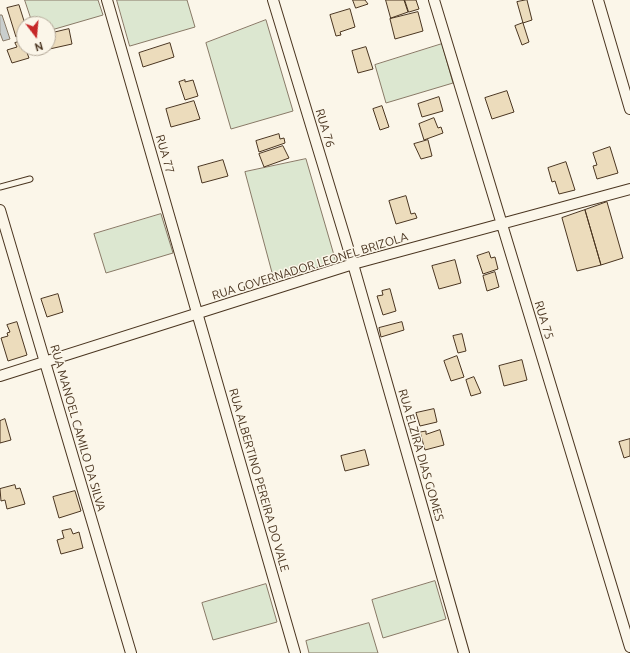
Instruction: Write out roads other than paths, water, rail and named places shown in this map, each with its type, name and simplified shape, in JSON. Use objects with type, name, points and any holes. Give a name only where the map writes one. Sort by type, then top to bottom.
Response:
[{"type":"street","name":"RUA 77","points":[[107,0],[199,314]]},
{"type":"street","name":"RUA 76","points":[[273,0],[353,264]]},
{"type":"street","name":"RUA 75","points":[[434,0],[630,647]]},
{"type":"street","points":[[598,0],[630,109]]},
{"type":"street","name":"RUA GOVERNADOR LEONEL BRIZOLA","points":[[0,376],[353,264],[630,189]]},
{"type":"street","name":"RUA MANOEL CAMILO DA SILVA","points":[[0,210],[131,653]]},
{"type":"street","name":"RUA ELZIRA DIAS GOMES","points":[[353,264],[464,653]]},
{"type":"street","name":"RUA ALBERTINO PEREIRA DO VALE","points":[[199,314],[295,653]]},
{"type":"lane","points":[[0,187],[30,179]]}]
